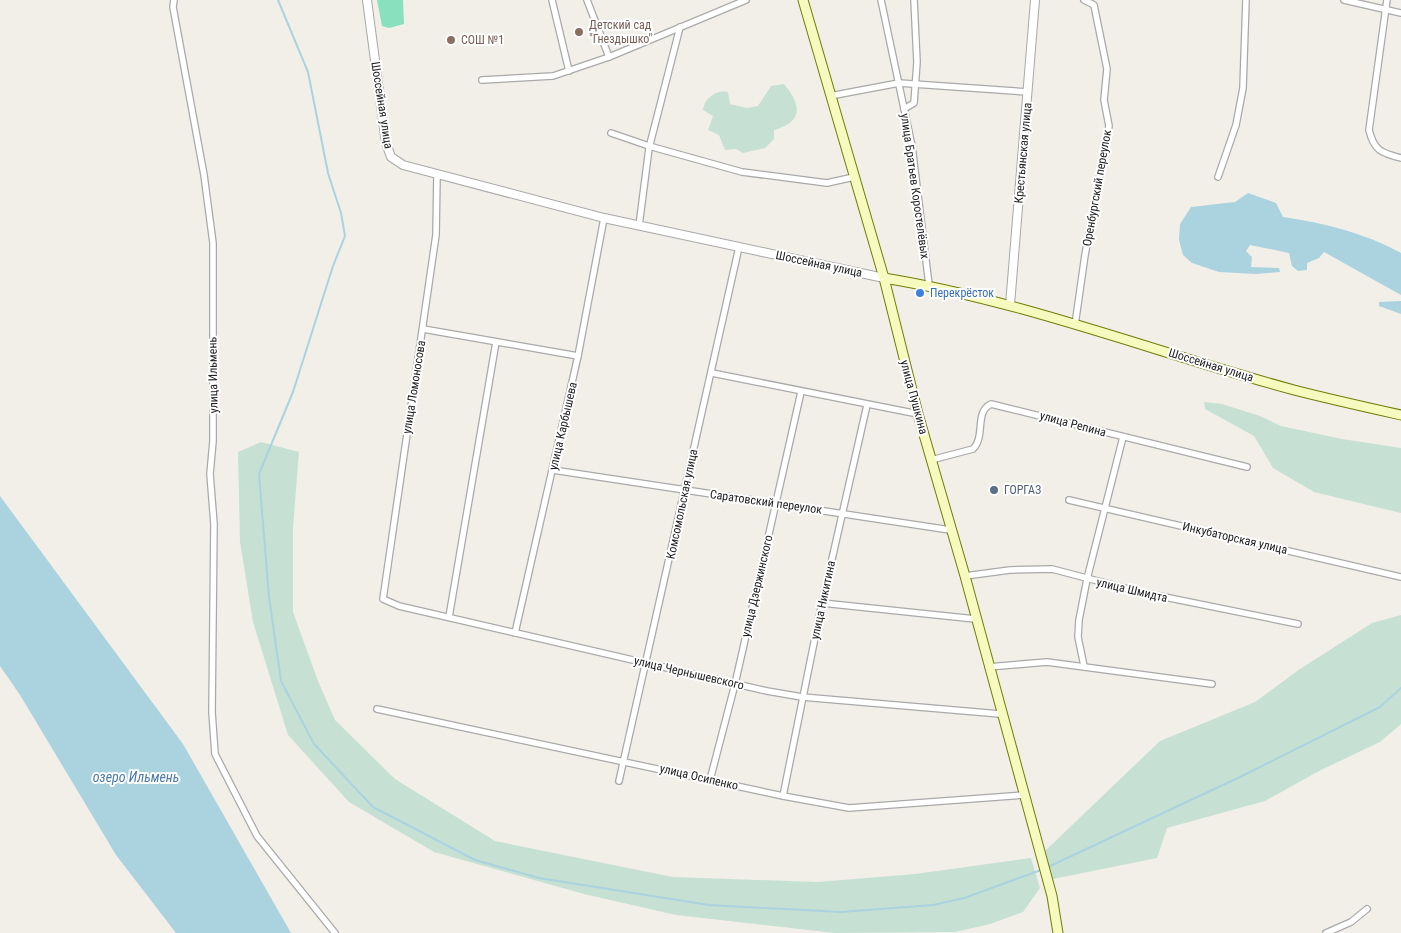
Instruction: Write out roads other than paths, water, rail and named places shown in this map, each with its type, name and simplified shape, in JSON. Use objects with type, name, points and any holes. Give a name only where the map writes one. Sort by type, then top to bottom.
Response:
[{"type":"main road","name":"улица Пушкина","points":[[803,0],[884,278],[918,414],[1052,896],[1058,933]]},
{"type":"main road","name":"Шоссейная улица","points":[[884,278],[929,285],[1010,305],[1294,390],[1401,415]]},
{"type":"street","name":"улица Ильмень","points":[[174,0],[173,7],[204,175],[213,243],[213,441],[210,474],[214,524],[212,712],[215,754],[257,836],[335,933]]},
{"type":"street","name":"Шоссейная улица","points":[[367,0],[388,151],[395,160],[404,165],[604,218],[884,278]]},
{"type":"street","points":[[552,0],[569,71]]},
{"type":"street","points":[[587,0],[609,57]]},
{"type":"street","points":[[482,80],[553,76],[609,57],[746,0]]},
{"type":"street","name":"улица Братьев Коростелёвых","points":[[881,0],[912,146],[929,285]]},
{"type":"street","points":[[904,109],[914,103],[917,62],[914,0]]},
{"type":"street","name":"Крестьянская улица","points":[[1010,305],[1035,0]]},
{"type":"street","name":"Оренбургский переулок","points":[[1075,325],[1085,255],[1109,126],[1104,100],[1107,69],[1100,24],[1094,5],[1084,0]]},
{"type":"street","points":[[1218,177],[1236,125],[1243,88],[1246,0]]},
{"type":"street","points":[[1344,0],[1401,13]]},
{"type":"street","points":[[1387,0],[1369,130],[1372,143],[1382,153],[1401,158]]},
{"type":"street","points":[[639,226],[649,146],[680,27]]},
{"type":"street","points":[[830,96],[898,83],[1028,92]]},
{"type":"street","points":[[611,133],[649,146],[742,172],[827,183],[854,176]]},
{"type":"street","name":"улица Ломоносова","points":[[383,599],[436,235],[437,175]]},
{"type":"street","name":"улица Карбышева","points":[[515,633],[578,356],[604,218]]},
{"type":"street","name":"Комсомольская улица","points":[[619,781],[739,247]]},
{"type":"street","points":[[423,329],[578,356]]},
{"type":"street","points":[[449,617],[496,342]]},
{"type":"street","points":[[712,373],[918,414]]},
{"type":"street","name":"улица Дзержинского","points":[[710,780],[735,684],[801,392]]},
{"type":"street","name":"улица Репина","points":[[931,460],[972,449],[978,444],[982,429],[981,413],[984,407],[991,404],[1247,467]]},
{"type":"street","name":"улица Никитина","points":[[783,796],[822,603],[868,405]]},
{"type":"street","points":[[1084,666],[1078,638],[1087,579],[1123,437]]},
{"type":"street","name":"Саратовский переулок","points":[[553,470],[950,530]]},
{"type":"street","name":"Инкубаторская улица","points":[[1070,500],[1401,577]]},
{"type":"street","name":"улица Шмидта","points":[[964,576],[1010,570],[1052,569],[1140,592],[1298,624]]},
{"type":"street","name":"улица Чернышевского","points":[[383,599],[399,606],[735,684],[802,697],[1000,714]]},
{"type":"street","points":[[822,603],[975,619]]},
{"type":"street","points":[[988,667],[1048,662],[1212,684]]},
{"type":"street","name":"улица Осипенко","points":[[377,709],[783,796],[849,808],[1024,795]]},
{"type":"street","points":[[1326,933],[1351,922],[1367,909]]},
{"type":"water","points":[[1248,193],[1276,203],[1283,217],[1314,222],[1359,234],[1401,253],[1401,295],[1324,252],[1319,258],[1307,263],[1307,270],[1298,271],[1292,266],[1289,253],[1250,245],[1246,251],[1252,257],[1251,267],[1279,268],[1280,272],[1256,274],[1219,272],[1192,263],[1183,255],[1179,240],[1180,224],[1191,207],[1235,202]]},
{"type":"water","points":[[1401,301],[1401,314],[1379,306],[1379,302]]},
{"type":"water","name":"озеро Ильмень","points":[[0,496],[183,744],[291,933],[176,933],[116,855],[20,695],[0,666]]},
{"type":"waterway","points":[[278,0],[308,72],[328,173],[341,213],[345,236],[333,266],[293,392],[259,474],[269,597],[281,681],[314,744],[373,807],[475,860],[539,878],[709,905],[841,912],[933,905],[964,898],[1041,870]]},
{"type":"waterway","points":[[1048,867],[1242,776],[1380,707],[1401,688]]},
{"type":"place","name":"Детский сад \"Гнездышко\"","points":[[579,32]]},
{"type":"place","name":"СОШ №1","points":[[451,40]]},
{"type":"place","name":"Перекрёсток","points":[[920,293]]},
{"type":"place","name":"ГОРГАЗ","points":[[994,490]]}]
